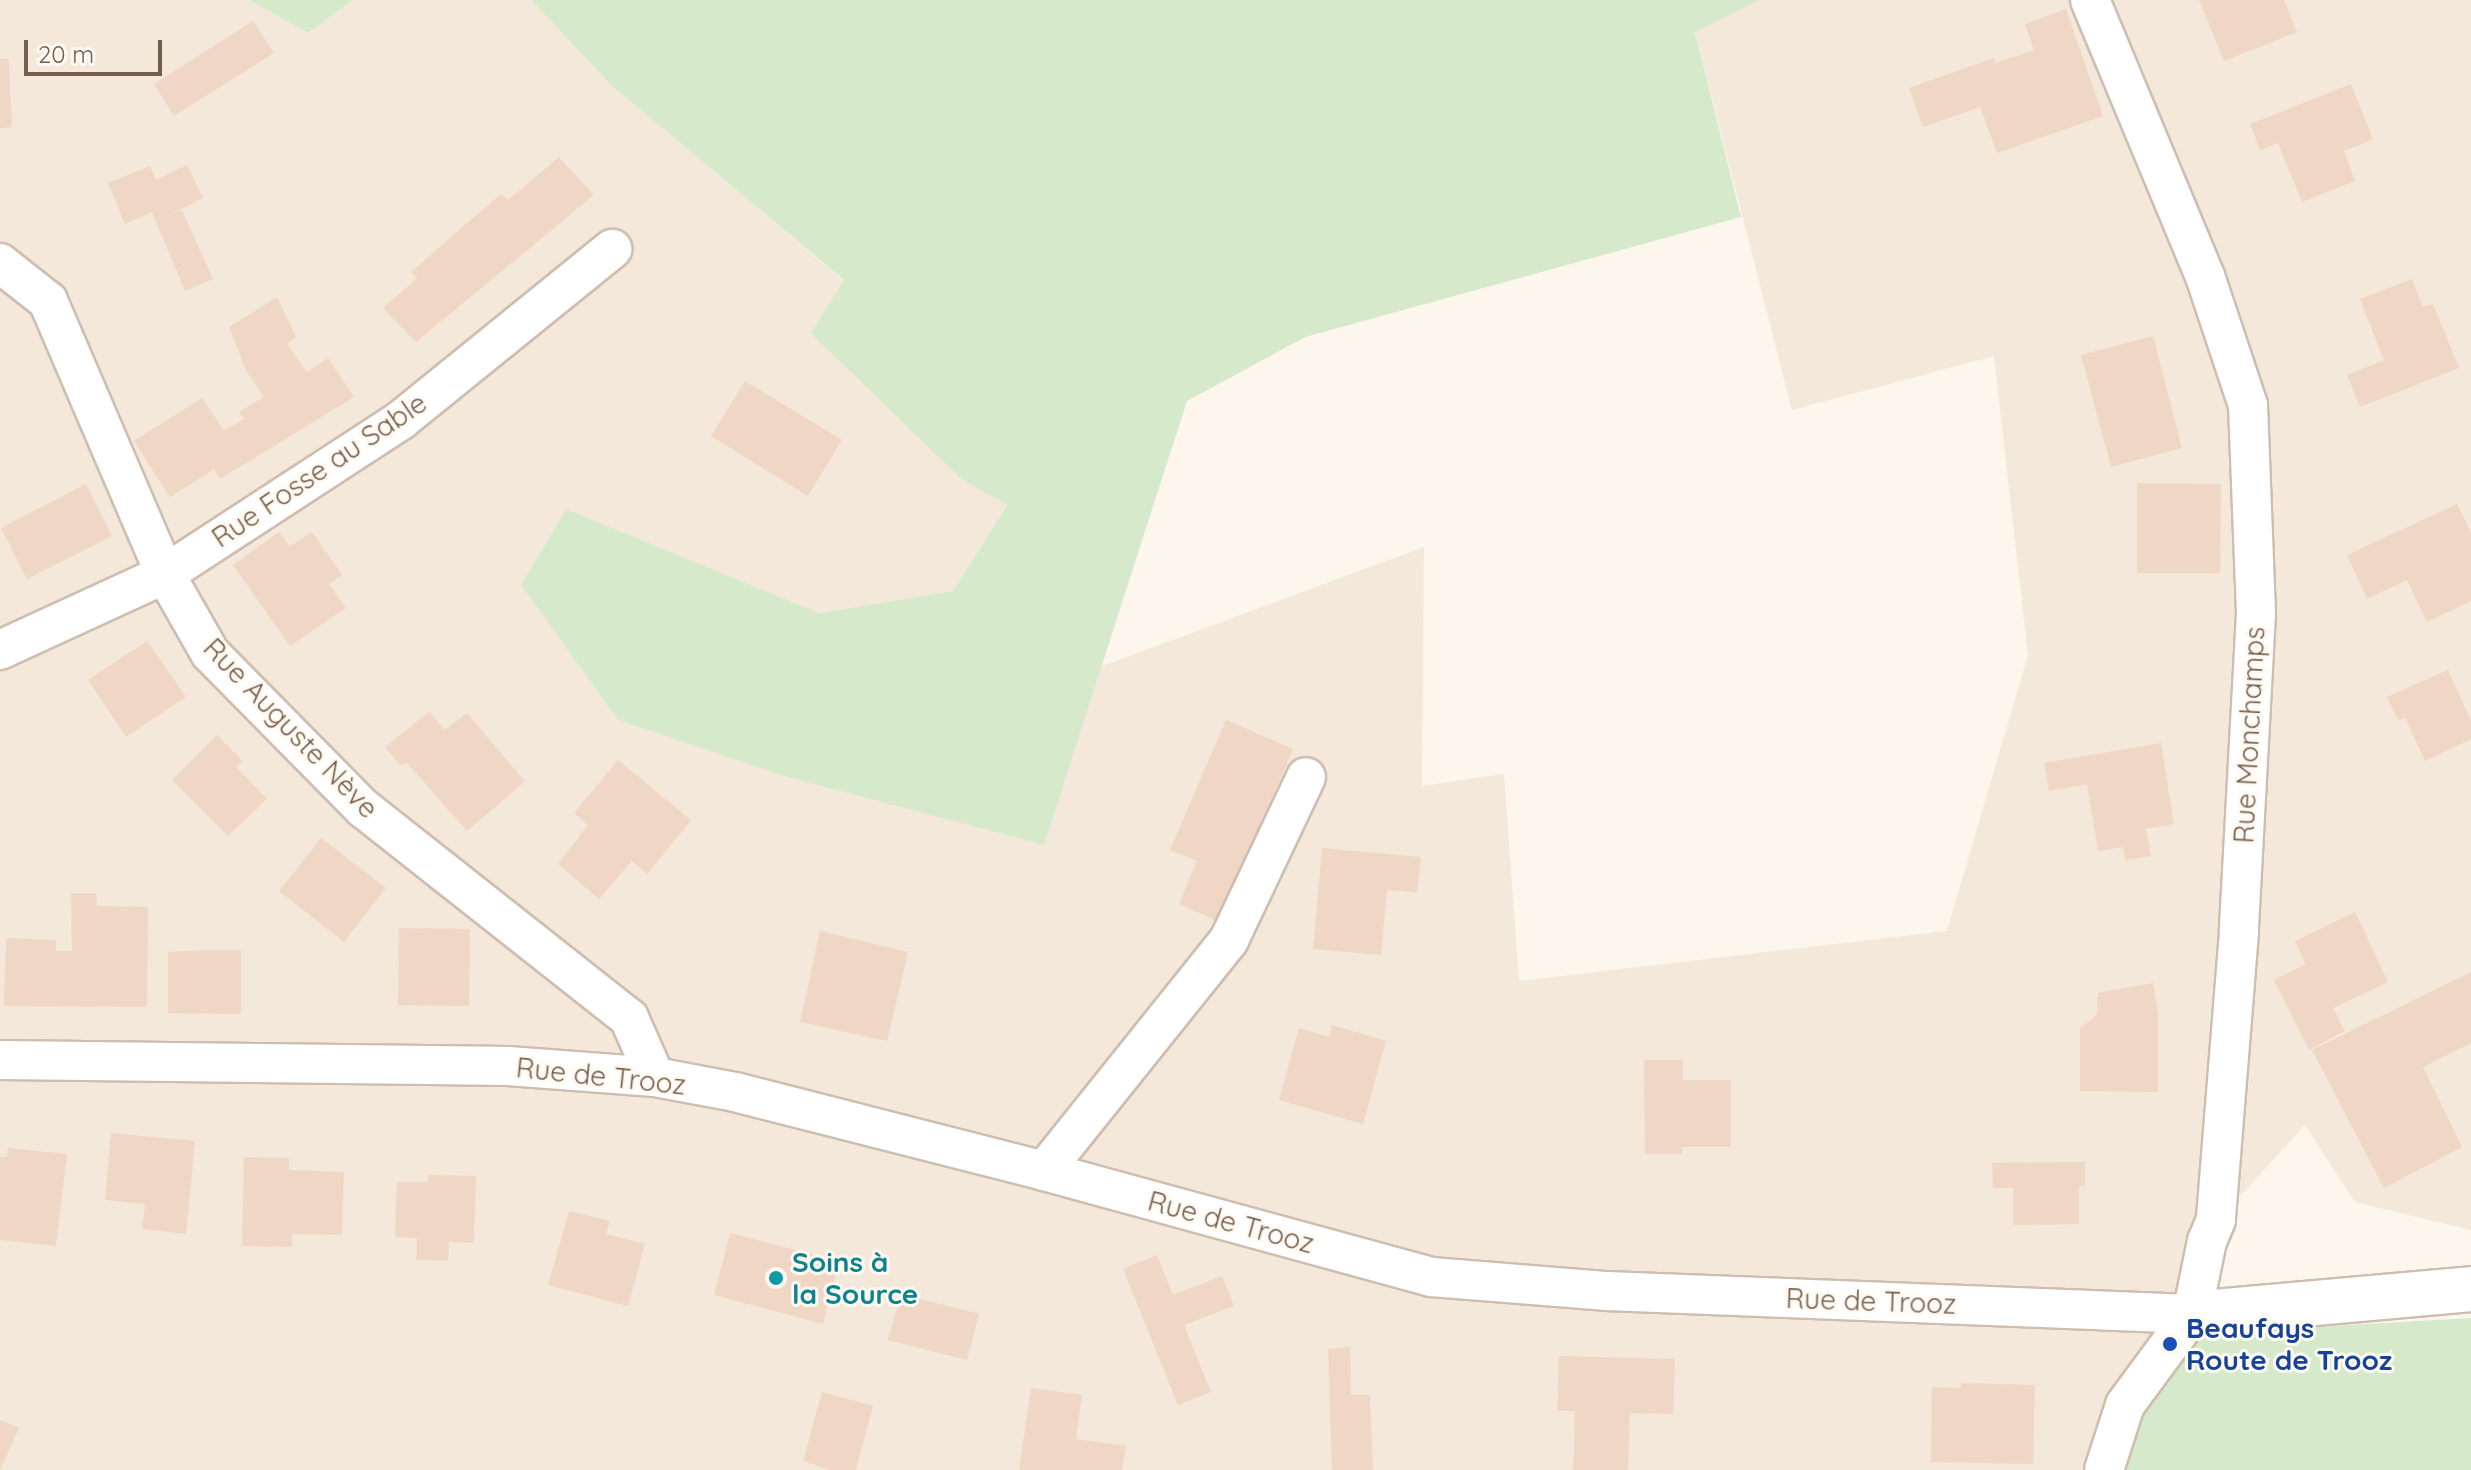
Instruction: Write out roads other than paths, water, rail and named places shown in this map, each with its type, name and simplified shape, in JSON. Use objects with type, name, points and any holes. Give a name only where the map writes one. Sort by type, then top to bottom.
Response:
[{"type":"street","name":"Rue Monchamps","points":[[2090,0],[2205,276],[2248,405],[2256,613],[2239,932],[2216,1220],[2207,1241],[2192,1314],[2125,1405],[2104,1470]]},
{"type":"street","name":"Rue Fosse au Sable","points":[[0,650],[165,574],[401,420],[612,249]]},
{"type":"street","name":"Rue Auguste Nève","points":[[0,263],[48,301],[165,574],[210,653],[363,808],[629,1018],[655,1077]]},
{"type":"street","points":[[1044,1171],[1229,940],[1306,777]]},
{"type":"street","name":"Rue de Trooz","points":[[0,1060],[508,1066],[655,1077],[735,1092],[1044,1171],[1432,1277],[1607,1291],[2192,1314],[2471,1289]]},
{"type":"place","name":"Soins à la Source","points":[[776,1278]]},
{"type":"place","name":"Beaufays Route de Trooz","points":[[2170,1344]]}]
